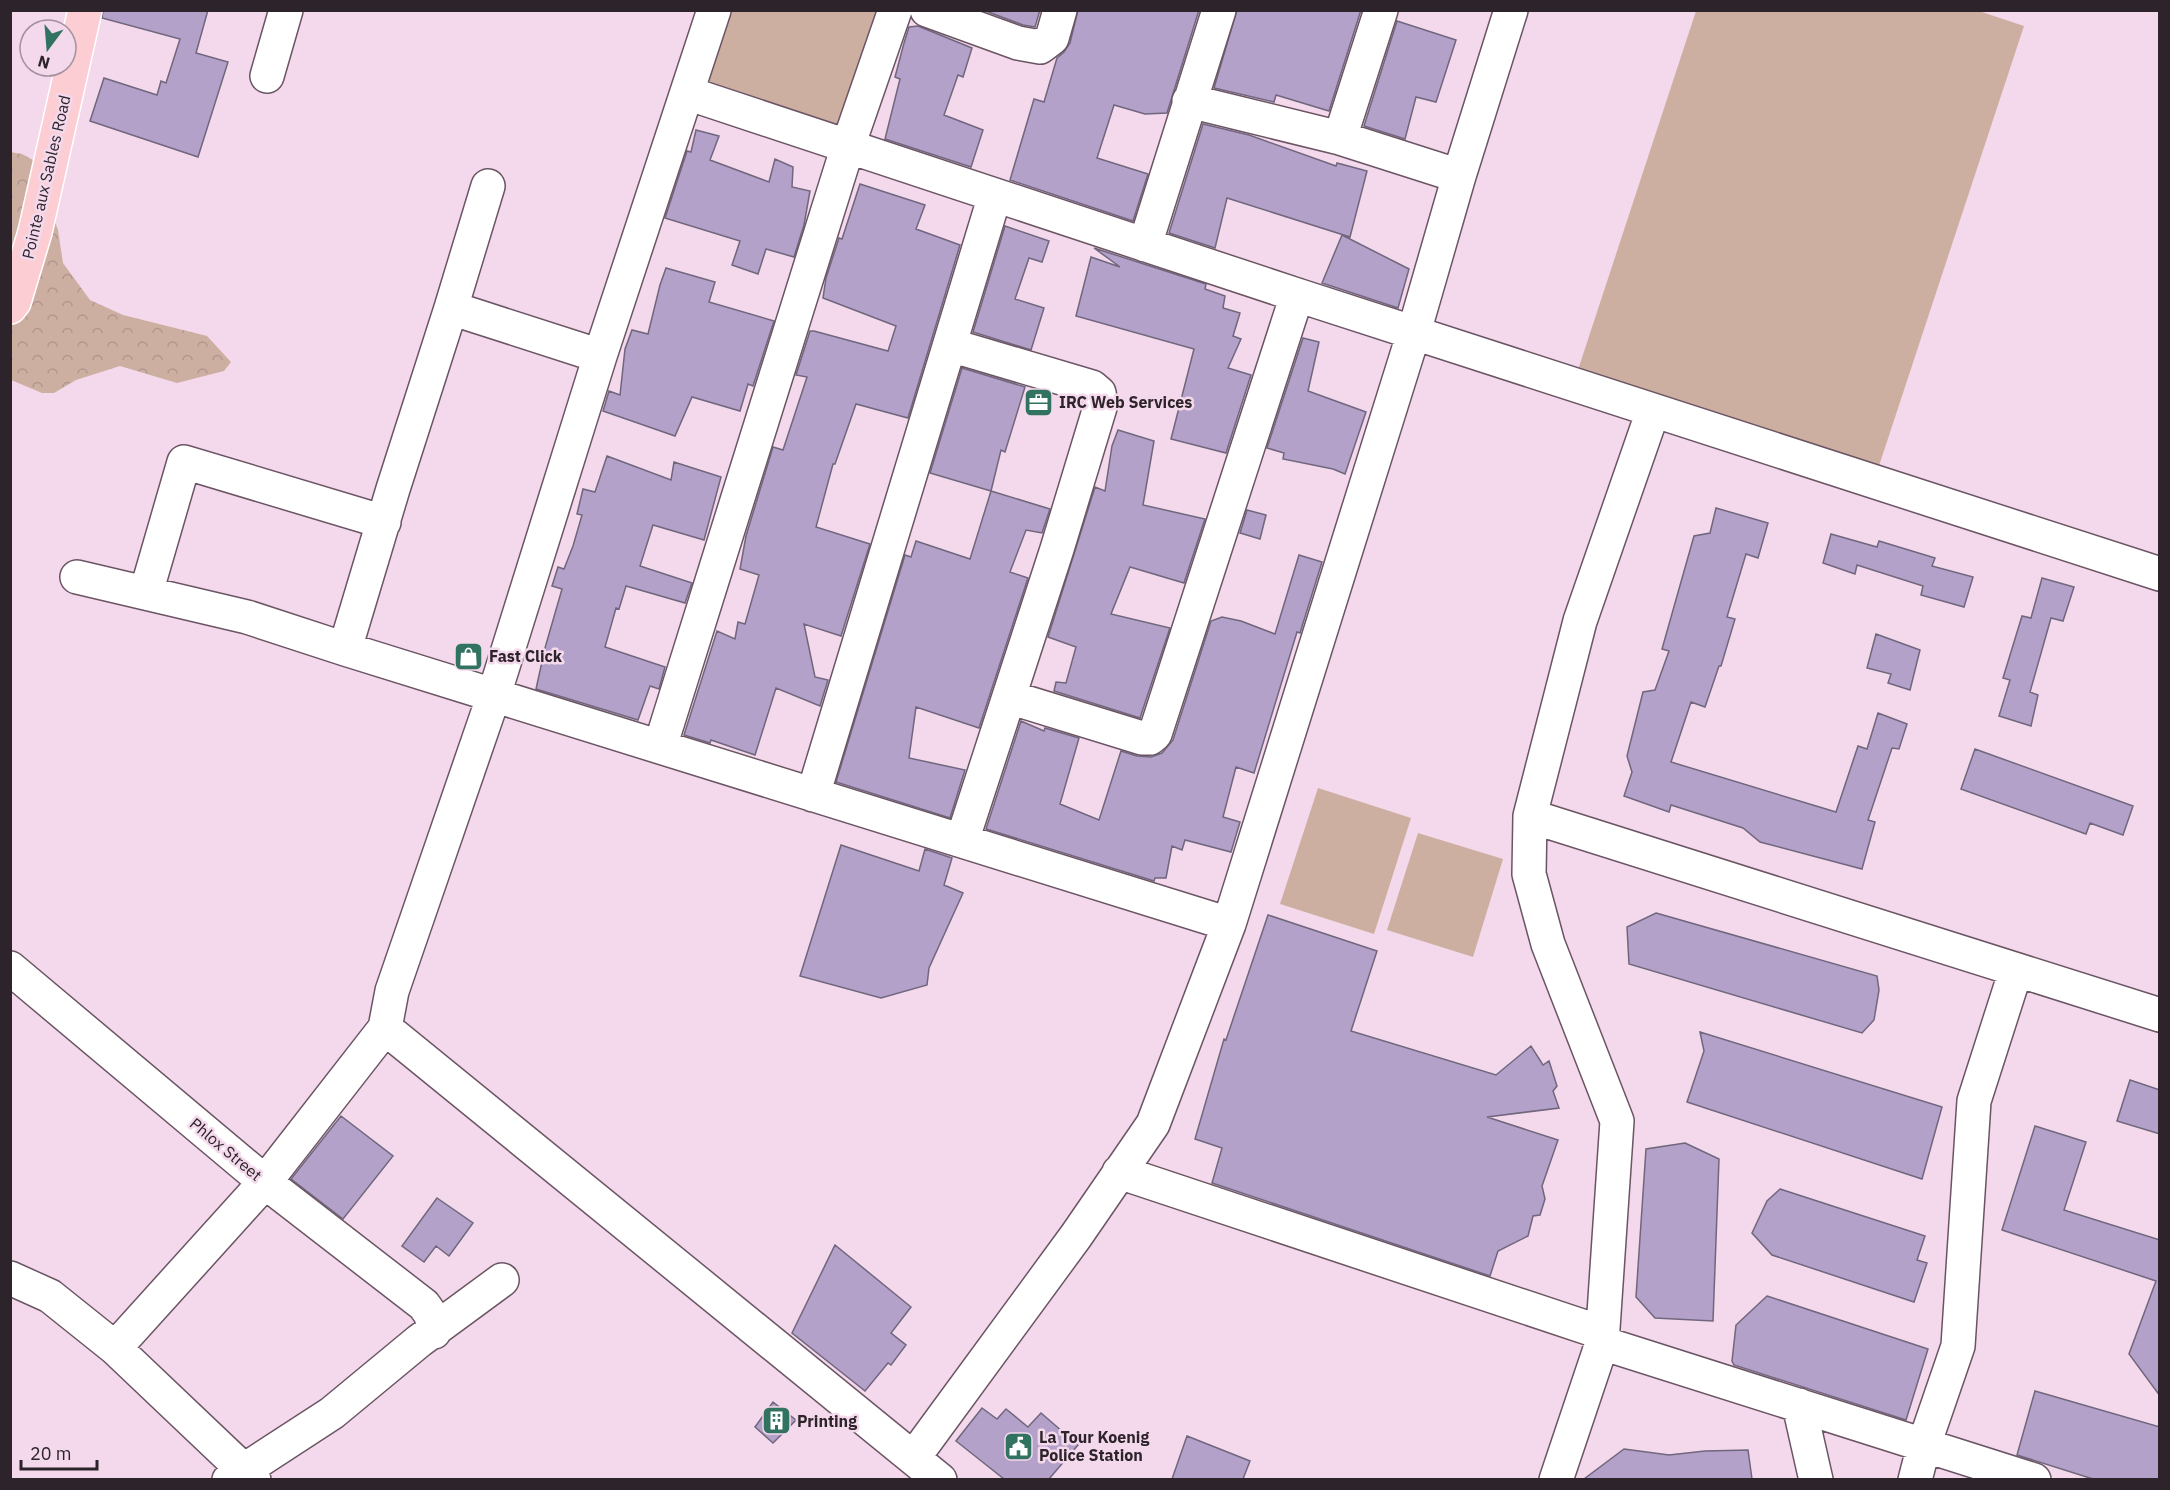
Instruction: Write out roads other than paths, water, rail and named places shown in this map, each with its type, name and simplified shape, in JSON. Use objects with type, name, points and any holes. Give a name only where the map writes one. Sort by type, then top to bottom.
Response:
[{"type":"main road","name":"Pointe aux Sables Road","points":[[10,307],[14,302],[35,232],[85,10]]},
{"type":"street","points":[[267,76],[286,10]]},
{"type":"street","points":[[115,1348],[265,1182],[385,1028],[392,991],[494,695],[600,356],[714,10]]},
{"type":"street","points":[[660,747],[848,146],[895,10]]},
{"type":"street","points":[[927,10],[1018,43],[1040,47],[1052,38],[1060,10]]},
{"type":"street","points":[[1146,245],[1219,10]]},
{"type":"street","points":[[1340,138],[1381,10]]},
{"type":"street","points":[[914,1457],[1076,1236],[1153,1124],[1229,924],[1414,332],[1459,176],[1511,10]]},
{"type":"street","points":[[687,93],[1297,295],[2160,574]]},
{"type":"street","points":[[1189,101],[1340,138],[1459,176]]},
{"type":"street","points":[[345,649],[488,186]]},
{"type":"street","points":[[813,795],[995,195]]},
{"type":"street","points":[[1009,697],[1142,738],[1150,738],[1155,734],[1297,295]]},
{"type":"street","points":[[451,308],[600,356]]},
{"type":"street","points":[[950,345],[1092,387],[1099,393],[1101,404],[1057,549],[962,841]]},
{"type":"street","points":[[1556,1479],[1603,1338],[1617,1121],[1548,944],[1529,874],[1530,816],[1580,621],[1653,411]]},
{"type":"street","points":[[146,593],[184,462],[384,522]]},
{"type":"street","points":[[77,577],[247,617],[1229,924]]},
{"type":"street","points":[[1530,816],[2160,1015]]},
{"type":"street","name":"Phlox Street","points":[[10,968],[265,1182],[424,1305],[431,1315],[434,1332]]},
{"type":"street","points":[[1915,1479],[1924,1445],[1958,1346],[1974,1101],[2016,970]]},
{"type":"street","points":[[385,1028],[940,1479]]},
{"type":"street","points":[[1119,1172],[1798,1405],[2034,1479]]},
{"type":"street","points":[[10,1278],[50,1296],[115,1348],[242,1476],[332,1413],[419,1341],[502,1280]]},
{"type":"street","points":[[1798,1405],[1816,1479]]},
{"type":"place","name":"IRC Web Services","points":[[1038,402]]},
{"type":"place","name":"Fast Click","points":[[468,656]]},
{"type":"place","name":"Printing","points":[[776,1421]]},
{"type":"place","name":"La Tour Koenig Police Station","points":[[1018,1446]]}]
